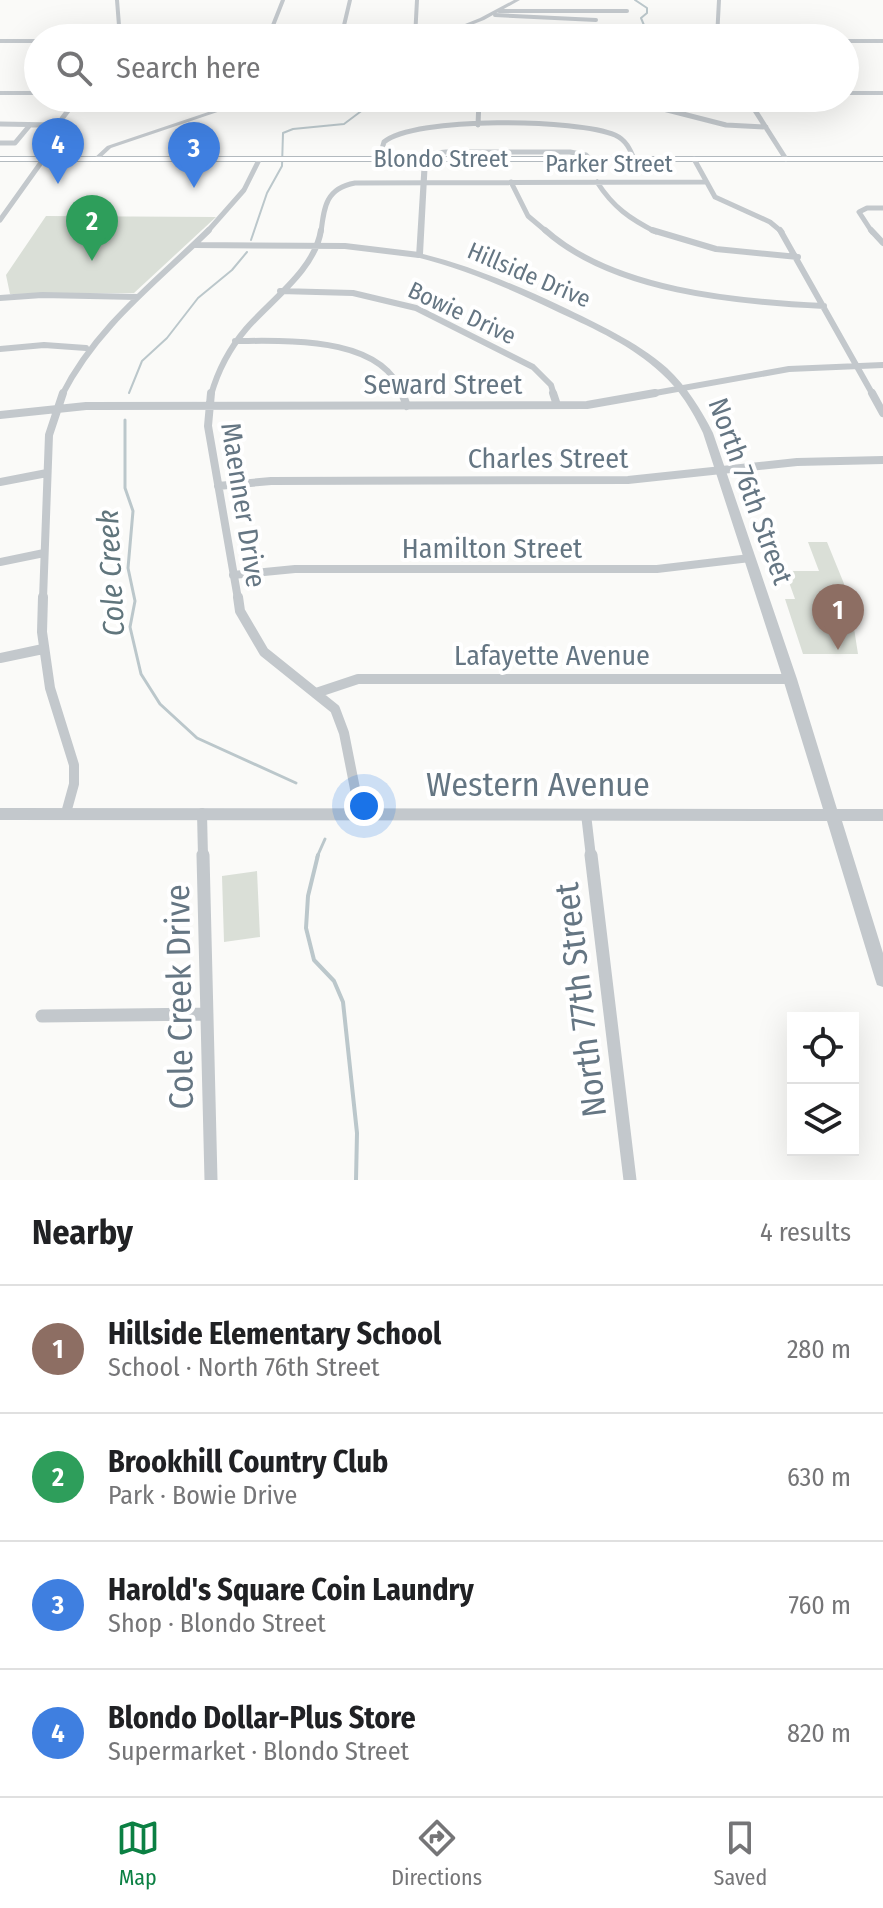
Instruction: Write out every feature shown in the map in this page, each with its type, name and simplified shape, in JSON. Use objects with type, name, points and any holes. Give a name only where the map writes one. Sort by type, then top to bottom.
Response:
[{"type":"main road","name":"Blondo Street","points":[[0,159],[883,159]]},
{"type":"street","points":[[117,0],[119,24]]},
{"type":"street","points":[[274,24],[283,0]]},
{"type":"street","points":[[344,24],[350,0]]},
{"type":"street","points":[[416,24],[417,0]]},
{"type":"street","points":[[467,24],[518,0]]},
{"type":"street","points":[[718,24],[719,0]]},
{"type":"street","points":[[499,11],[627,11]]},
{"type":"street","points":[[492,14],[517,19],[596,20]]},
{"type":"street","points":[[0,41],[24,41]]},
{"type":"street","points":[[859,41],[883,41]]},
{"type":"street","points":[[0,93],[24,93]]},
{"type":"street","points":[[859,93],[883,93]]},
{"type":"street","points":[[0,220],[42,159],[56,125],[66,112]]},
{"type":"street","points":[[95,160],[109,147],[210,112]]},
{"type":"street","points":[[477,112],[478,125]]},
{"type":"street","points":[[671,112],[726,125],[766,127]]},
{"type":"street","points":[[756,112],[786,159]]},
{"type":"street","points":[[379,159],[384,142],[400,132],[432,126],[559,122],[613,134],[629,146],[634,159]]},
{"type":"street","points":[[0,124],[56,125]]},
{"type":"street","points":[[0,143],[15,143],[30,125]]},
{"type":"street","points":[[419,255],[425,159]]},
{"type":"street","points":[[694,159],[705,182],[721,201],[777,226],[798,257],[883,413]]},
{"type":"street","points":[[66,813],[74,784],[74,765],[50,688],[43,649],[49,435],[56,407],[68,377],[86,348],[195,245],[238,199],[264,160]]},
{"type":"street","points":[[511,182],[519,205],[537,226],[565,246],[608,267],[655,284],[708,296],[765,304],[824,306]]},
{"type":"street","points":[[597,182],[604,196],[617,210],[662,233],[727,252],[798,257]]},
{"type":"street","name":"Parker Street","points":[[327,198],[336,189],[352,183],[705,182]]},
{"type":"street","name":"Maenner Drive","points":[[327,198],[318,246],[235,341],[215,373],[208,406],[218,486],[240,611],[255,640],[276,664],[335,709],[341,720],[360,814]]},
{"type":"street","points":[[883,208],[859,212],[877,240],[883,243]]},
{"type":"street","name":"Hillside Drive","points":[[195,245],[371,248],[419,255],[483,273],[613,333],[648,355],[683,389]]},
{"type":"street","name":"Bowie Drive","points":[[280,291],[353,293],[416,308],[533,367],[551,385],[557,405]]},
{"type":"street","points":[[0,298],[42,295],[137,297]]},
{"type":"street","points":[[235,341],[321,343],[346,348],[397,377],[403,385],[407,406]]},
{"type":"street","points":[[0,349],[44,345],[86,348]]},
{"type":"street","name":"Seward Street","points":[[0,415],[56,407],[557,405],[612,402],[789,369],[883,365]]},
{"type":"street","name":"North 76th Street","points":[[683,389],[704,422],[721,470],[883,979]]},
{"type":"street","name":"Charles Street","points":[[218,486],[271,481],[628,480],[797,462],[880,461]]},
{"type":"street","points":[[0,482],[47,473]]},
{"type":"street","points":[[0,562],[44,553]]},
{"type":"street","name":"Hamilton Street","points":[[233,575],[295,569],[657,569],[750,558]]},
{"type":"street","points":[[0,658],[43,649]]},
{"type":"street","name":"Lafayette Avenue","points":[[316,693],[358,679],[790,679]]},
{"type":"street","name":"Cole Creek Drive","points":[[202,813],[211,1180]]},
{"type":"street","name":"Western Avenue","points":[[0,814],[883,815]]},
{"type":"street","name":"North 77th Street","points":[[586,814],[630,1180]]},
{"type":"street","points":[[42,1016],[207,1014]]},
{"type":"shaded area","points":[[46,216],[216,217],[134,293],[10,294],[6,275]]},
{"type":"shaded area","points":[[808,542],[827,542],[849,596],[858,654],[803,654],[785,599],[795,599],[785,571],[819,571]]},
{"type":"shaded area","points":[[257,871],[260,937],[224,942],[222,876]]},
{"type":"waterway","name":"Cole Creek","points":[[635,0],[647,8],[647,13],[641,18],[644,24]]},
{"type":"waterway","name":"Cole Creek","points":[[251,240],[267,193],[282,166],[283,133],[293,129],[344,124],[360,112]]},
{"type":"waterway","name":"Cole Creek","points":[[129,393],[142,361],[167,338],[198,298],[232,270],[247,252]]},
{"type":"waterway","name":"Cole Creek","points":[[125,420],[125,488],[133,511],[128,568],[135,601],[130,627],[141,674],[160,704],[197,738],[296,783]]},
{"type":"waterway","name":"Cole Creek","points":[[317,857],[325,839]]},
{"type":"waterway","name":"Cole Creek","points":[[318,855],[308,896],[306,928],[314,960],[334,981],[343,1002],[357,1133],[356,1180]]},
{"type":"place","name":"Blondo Dollar-Plus Store","points":[[58,184]]},
{"type":"place","name":"Harold's Square Coin Laundry","points":[[194,188]]},
{"type":"place","name":"Brookhill Country Club","points":[[92,261]]},
{"type":"place","name":"Hillside Elementary School","points":[[838,650]]}]
